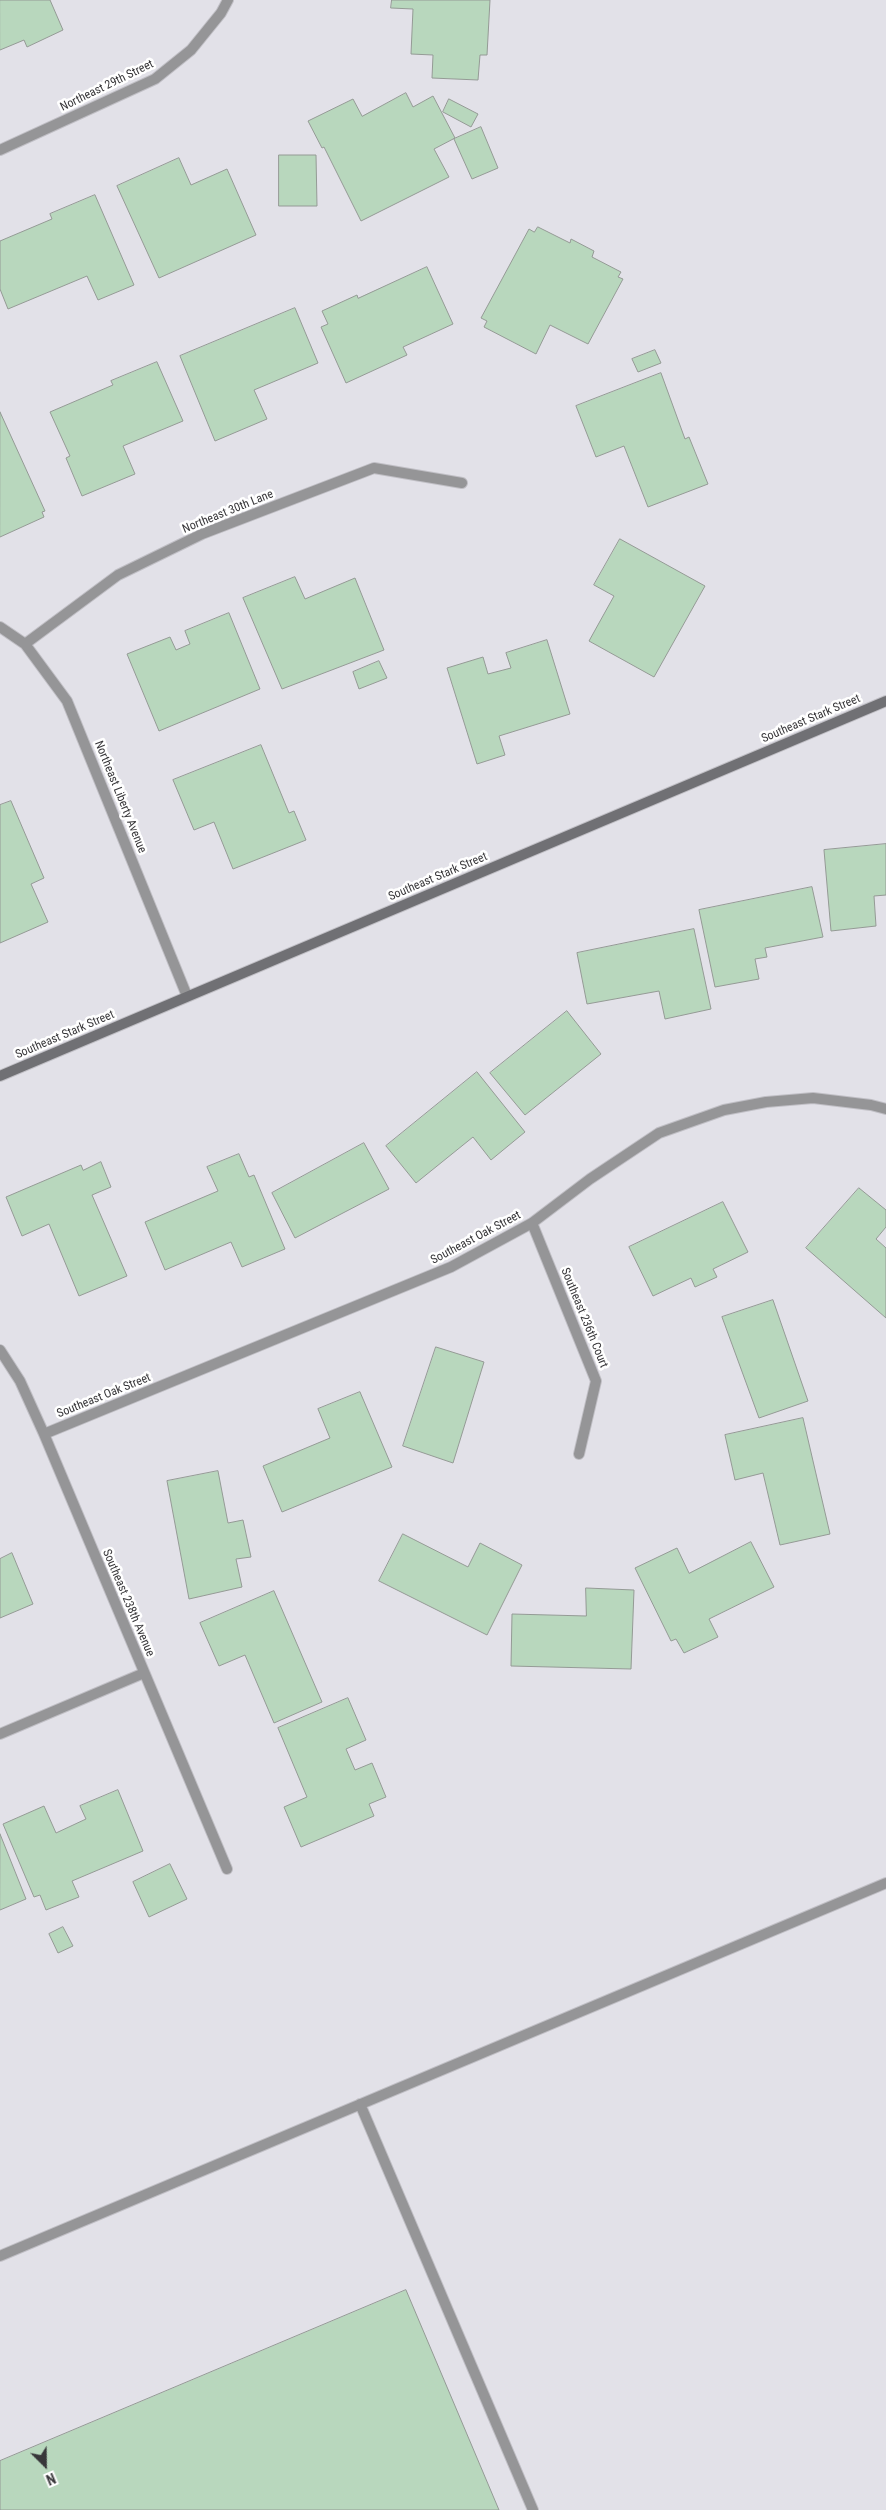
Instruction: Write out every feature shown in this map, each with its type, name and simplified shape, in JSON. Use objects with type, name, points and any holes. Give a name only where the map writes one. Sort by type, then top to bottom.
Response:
[{"type":"main road","name":"Southeast Stark Street","points":[[0,1076],[886,701]]},
{"type":"street","name":"Northeast 29th Street","points":[[0,150],[155,79],[191,50],[221,13],[228,0]]},
{"type":"street","name":"Northeast 30th Lane","points":[[25,644],[118,574],[202,534],[374,468],[462,483]]},
{"type":"street","name":"Northeast Liberty Avenue","points":[[0,627],[25,644],[66,701],[188,996]]},
{"type":"street","name":"Southeast Oak Street","points":[[44,1434],[451,1268],[532,1223],[590,1179],[659,1133],[724,1110],[766,1102],[813,1098],[871,1105],[886,1109]]},
{"type":"street","name":"Southeast 236th Court","points":[[532,1223],[596,1381],[579,1454]]},
{"type":"street","name":"Southeast 238th Avenue","points":[[0,1350],[20,1381],[44,1434],[226,1869]]},
{"type":"street","points":[[0,1734],[144,1673]]},
{"type":"street","points":[[0,2256],[886,1883]]},
{"type":"street","points":[[360,2104],[534,2510]]},
{"type":"building","points":[[0,0],[50,0],[63,30],[27,47],[24,40],[0,50]]},
{"type":"building","points":[[392,0],[490,0],[487,55],[480,55],[478,80],[432,78],[433,55],[411,54],[413,9],[391,8]]},
{"type":"building","points":[[406,93],[413,107],[433,96],[455,138],[434,149],[449,177],[361,221],[324,147],[322,148],[308,121],[353,99],[362,116]]},
{"type":"building","points":[[449,99],[478,114],[471,127],[443,112]]},
{"type":"building","points":[[481,127],[498,168],[472,179],[454,139]]},
{"type":"building","points":[[279,155],[316,155],[317,206],[279,206]]},
{"type":"building","points":[[179,158],[191,185],[227,169],[256,235],[159,278],[117,186]]},
{"type":"building","points":[[95,195],[134,285],[98,300],[87,276],[8,309],[0,289],[0,241],[52,219],[50,214]]},
{"type":"building","points":[[538,227],[570,243],[571,239],[594,251],[592,257],[621,272],[618,277],[623,279],[588,344],[550,325],[536,354],[484,327],[487,321],[481,318],[529,229],[534,232]]},
{"type":"building","points":[[427,267],[453,324],[403,347],[407,355],[346,383],[321,327],[328,324],[322,311],[357,295],[358,298]]},
{"type":"building","points":[[295,308],[318,363],[254,390],[267,419],[215,441],[180,356]]},
{"type":"building","points":[[655,350],[661,363],[638,372],[632,359]]},
{"type":"building","points":[[157,362],[183,421],[123,446],[135,474],[82,496],[66,458],[70,456],[50,412],[113,385],[111,381]]},
{"type":"building","points":[[661,373],[685,439],[689,437],[708,484],[648,507],[624,446],[596,457],[576,406]]},
{"type":"building","points":[[0,412],[45,511],[42,512],[44,517],[0,537]]},
{"type":"building","points":[[620,539],[705,586],[654,677],[589,641],[614,596],[594,585]]},
{"type":"building","points":[[295,577],[305,599],[355,578],[384,650],[282,689],[243,598]]},
{"type":"building","points":[[229,613],[260,689],[159,731],[127,654],[170,637],[176,650],[190,644],[185,631]]},
{"type":"building","points":[[547,640],[570,714],[499,736],[505,755],[477,764],[447,668],[483,657],[488,674],[511,668],[506,653]]},
{"type":"building","points":[[379,661],[387,678],[359,689],[353,672]]},
{"type":"building","points":[[261,745],[289,813],[294,811],[306,840],[233,869],[214,822],[194,830],[173,780]]},
{"type":"building","points":[[11,801],[44,878],[31,884],[48,922],[0,943],[0,805]]},
{"type":"building","points":[[886,844],[886,895],[874,896],[876,926],[831,931],[824,850]]},
{"type":"building","points":[[812,887],[823,937],[765,948],[767,957],[755,959],[759,979],[715,987],[699,910]]},
{"type":"building","points":[[694,929],[711,1009],[665,1019],[659,991],[587,1004],[577,953]]},
{"type":"building","points":[[567,1011],[601,1054],[525,1115],[490,1073]]},
{"type":"building","points":[[477,1072],[525,1132],[491,1160],[473,1137],[416,1183],[386,1146]]},
{"type":"building","points":[[364,1143],[389,1189],[295,1238],[272,1193]]},
{"type":"building","points":[[239,1154],[249,1177],[254,1175],[285,1249],[242,1267],[231,1242],[165,1270],[145,1222],[218,1191],[207,1167]]},
{"type":"building","points":[[101,1162],[111,1187],[92,1195],[127,1276],[79,1296],[49,1224],[22,1236],[6,1197],[81,1165],[83,1170]]},
{"type":"building","points":[[859,1188],[886,1210],[886,1227],[876,1239],[886,1248],[886,1318],[806,1248]]},
{"type":"building","points":[[723,1202],[748,1252],[713,1269],[717,1277],[695,1287],[691,1278],[653,1296],[629,1247]]},
{"type":"building","points":[[773,1300],[808,1401],[759,1418],[722,1317]]},
{"type":"building","points":[[436,1347],[484,1362],[453,1463],[403,1446]]},
{"type":"building","points":[[360,1392],[392,1467],[282,1512],[263,1466],[330,1438],[318,1409]]},
{"type":"building","points":[[803,1418],[830,1534],[780,1545],[763,1473],[735,1480],[725,1435]]},
{"type":"building","points":[[218,1471],[228,1523],[243,1520],[251,1557],[236,1559],[242,1587],[189,1599],[167,1481]]},
{"type":"building","points":[[403,1534],[468,1567],[480,1543],[522,1565],[487,1635],[379,1581]]},
{"type":"building","points":[[751,1542],[774,1587],[709,1619],[718,1637],[684,1653],[676,1639],[671,1641],[635,1568],[677,1548],[689,1573]]},
{"type":"building","points":[[12,1553],[33,1604],[0,1618],[0,1559]]},
{"type":"building","points":[[586,1588],[634,1590],[631,1669],[511,1666],[512,1614],[586,1616]]},
{"type":"building","points":[[274,1591],[322,1702],[274,1723],[245,1655],[219,1666],[200,1623]]},
{"type":"building","points":[[348,1698],[366,1740],[346,1749],[355,1770],[372,1763],[386,1797],[369,1804],[374,1816],[301,1847],[284,1807],[307,1797],[278,1728]]},
{"type":"building","points":[[118,1790],[143,1851],[72,1881],[79,1897],[46,1910],[40,1895],[34,1897],[3,1824],[44,1806],[56,1833],[86,1819],[80,1806]]},
{"type":"building","points":[[0,1834],[26,1899],[0,1910]]},
{"type":"building","points":[[170,1864],[187,1899],[149,1917],[133,1882]]},
{"type":"building","points":[[63,1927],[73,1946],[58,1953],[49,1934]]},
{"type":"building","points":[[406,2290],[499,2510],[0,2510],[0,2461]]}]
